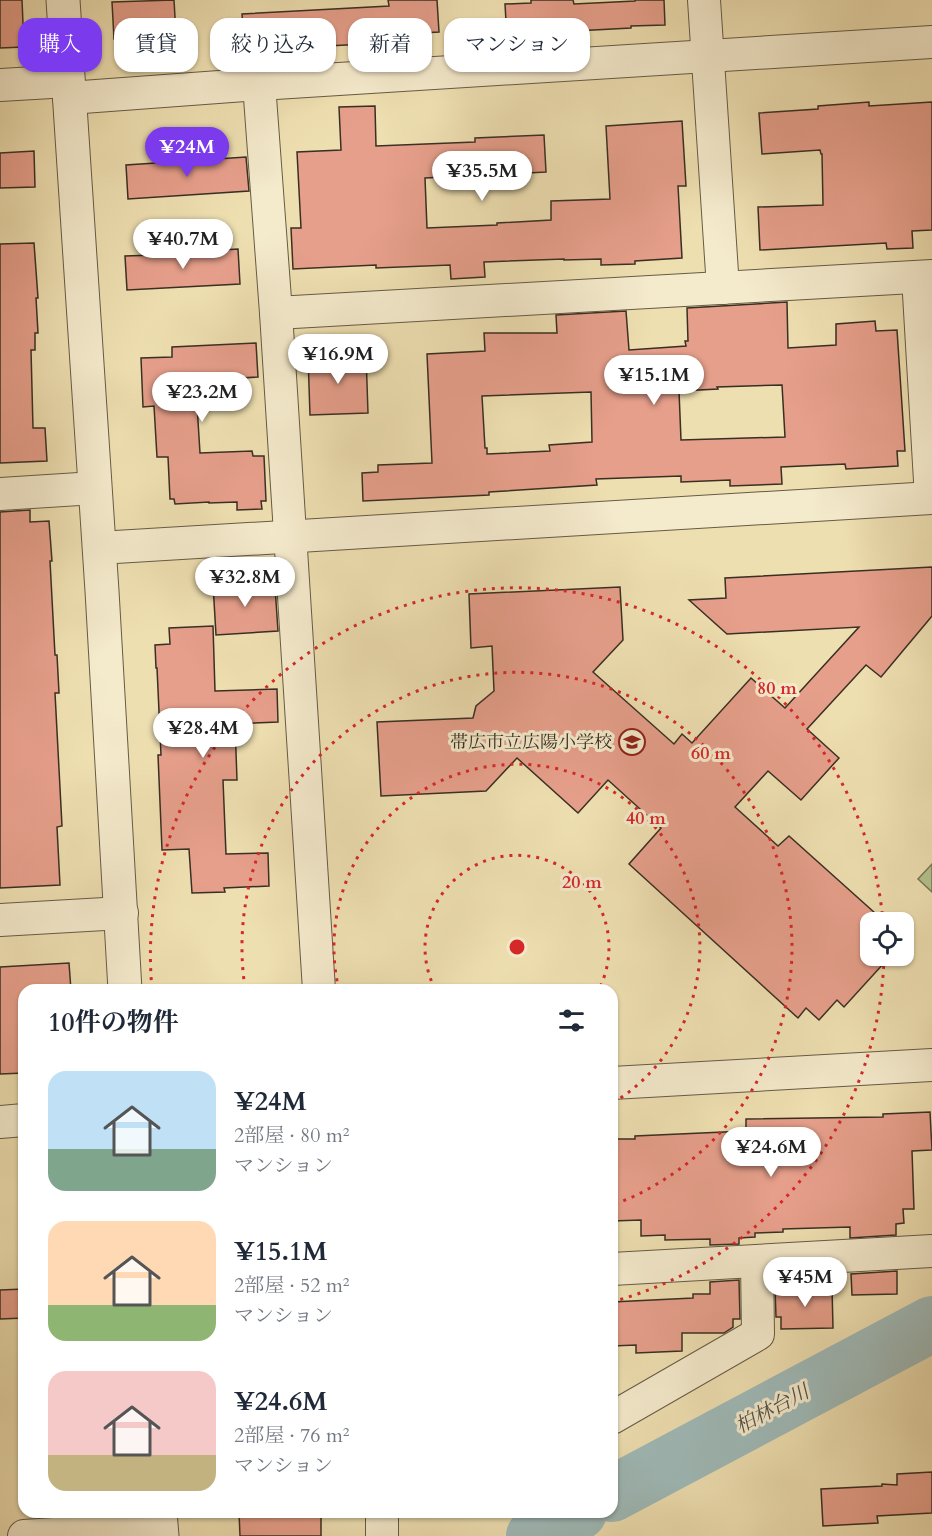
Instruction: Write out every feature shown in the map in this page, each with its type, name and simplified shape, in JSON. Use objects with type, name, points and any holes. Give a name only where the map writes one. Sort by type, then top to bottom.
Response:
[{"type":"street","points":[[63,0],[125,984]]},
{"type":"street","points":[[704,0],[723,288]]},
{"type":"street","points":[[0,85],[68,90],[259,84],[932,42]]},
{"type":"street","points":[[259,84],[291,536],[319,984]]},
{"type":"street","points":[[99,548],[932,498],[925,277],[276,313]]},
{"type":"street","points":[[0,494],[95,488]]},
{"type":"street","points":[[0,920],[122,913]]},
{"type":"street","points":[[618,1083],[932,1065]]},
{"type":"street","points":[[0,1122],[18,1120]]},
{"type":"street","points":[[618,1269],[932,1251]]},
{"type":"street","points":[[618,1415],[758,1335],[757,1262]]},
{"type":"street","points":[[382,1518],[382,1536]]},
{"type":"street","points":[[24,1536],[161,1525]]},
{"type":"green space","points":[[932,864],[932,892],[918,879]]},
{"type":"building","points":[[0,0],[22,0],[23,18],[18,18],[18,47],[0,48]]},
{"type":"building","points":[[174,0],[175,18],[114,18],[114,39],[112,2]]},
{"type":"building","points":[[388,0],[437,0],[439,32],[432,32],[432,18],[348,18],[348,45],[336,46],[336,18],[242,18],[242,14],[389,6]]},
{"type":"building","points":[[531,0],[573,0],[574,4],[664,0],[665,25],[590,30],[590,18],[506,18],[505,4],[531,3]]},
{"type":"building","points":[[869,102],[869,106],[932,102],[932,230],[912,231],[913,248],[887,249],[886,243],[760,250],[758,207],[823,205],[820,150],[762,154],[759,113],[818,109],[818,106]]},
{"type":"building","points":[[375,106],[376,146],[475,142],[475,138],[544,135],[546,172],[425,178],[427,228],[551,220],[551,201],[610,199],[606,126],[682,121],[686,186],[678,186],[682,258],[635,261],[635,264],[601,265],[601,259],[484,262],[485,277],[451,279],[450,265],[376,268],[376,265],[293,269],[291,228],[301,228],[297,152],[341,150],[339,107]]},
{"type":"building","points":[[34,151],[35,187],[0,188],[0,153]]},
{"type":"building","points":[[246,157],[249,191],[128,199],[126,165]]},
{"type":"building","points":[[34,243],[38,333],[35,333],[35,350],[31,350],[33,428],[45,428],[47,461],[0,463],[0,244]]},
{"type":"building","points":[[238,249],[240,284],[127,290],[125,256],[187,254],[187,252]]},
{"type":"building","points":[[787,302],[788,348],[836,345],[836,324],[875,321],[876,331],[897,330],[905,451],[897,451],[898,466],[846,469],[845,464],[781,467],[782,484],[730,486],[730,480],[681,482],[681,476],[596,479],[597,485],[489,492],[489,495],[363,501],[362,473],[378,472],[378,465],[432,463],[427,354],[485,351],[484,333],[557,333],[556,315],[626,311],[629,350],[686,346],[685,341],[688,341],[687,308]],"holes":[[[782,385],[785,437],[681,440],[679,391]],[[591,392],[592,442],[549,445],[550,451],[487,454],[482,396]]]},
{"type":"building","points":[[256,343],[258,377],[242,378],[244,403],[197,405],[200,453],[252,451],[253,456],[264,456],[266,501],[261,501],[262,509],[237,510],[237,502],[175,504],[174,499],[170,499],[168,457],[157,457],[154,406],[143,407],[141,358],[172,357],[172,347]]},
{"type":"building","points":[[366,354],[368,413],[310,415],[308,356]]},
{"type":"building","points":[[30,510],[30,522],[49,521],[59,693],[55,693],[62,826],[57,827],[60,885],[0,888],[0,512]]},
{"type":"building","points":[[932,567],[932,616],[881,677],[866,665],[807,729],[839,758],[801,800],[768,771],[735,807],[778,846],[789,836],[874,912],[860,912],[860,966],[881,966],[844,1007],[837,1000],[819,1020],[806,1008],[798,1018],[629,864],[661,828],[608,780],[578,813],[517,758],[486,791],[381,796],[377,722],[473,718],[476,706],[494,691],[492,646],[471,648],[469,594],[620,587],[623,640],[593,672],[674,744],[682,734],[692,743],[751,678],[785,708],[859,627],[727,634],[689,600],[726,598],[725,578]]},
{"type":"building","points":[[273,581],[278,631],[216,635],[213,584]]},
{"type":"building","points":[[213,626],[215,691],[277,689],[278,722],[235,724],[237,780],[223,780],[226,854],[268,853],[269,886],[224,888],[225,892],[192,893],[189,849],[162,850],[158,755],[161,755],[155,645],[170,644],[169,628]]},
{"type":"building","points":[[69,963],[71,984],[18,984],[18,1073],[0,1074],[0,967]]},
{"type":"building","points":[[930,1112],[932,1150],[912,1151],[914,1209],[903,1209],[904,1223],[896,1224],[896,1235],[850,1238],[850,1227],[783,1229],[783,1232],[755,1233],[755,1237],[739,1238],[739,1244],[710,1245],[710,1239],[665,1240],[665,1235],[641,1236],[641,1220],[618,1221],[618,1139],[635,1139],[635,1136],[746,1131],[746,1119],[883,1117],[883,1114]]},
{"type":"building","points":[[897,1271],[897,1294],[852,1295],[851,1274]]},
{"type":"building","points":[[739,1280],[740,1319],[733,1319],[733,1327],[724,1333],[682,1333],[682,1351],[636,1353],[636,1345],[618,1346],[618,1302],[693,1298],[693,1294],[710,1294],[710,1282]]},
{"type":"building","points":[[832,1287],[833,1328],[781,1329],[781,1317],[776,1317],[775,1288]]},
{"type":"building","points":[[18,1289],[18,1318],[0,1319],[0,1290]]},
{"type":"building","points":[[932,1472],[932,1513],[877,1516],[878,1523],[823,1526],[821,1489],[897,1485],[897,1474]]},
{"type":"building","points":[[239,1518],[321,1518],[321,1536],[240,1536]]},
{"type":"waterway","name":"柏林台川","points":[[618,1491],[932,1324]]},
{"type":"waterway","name":"柏林台川","points":[[534,1536],[568,1518]]},
{"type":"place","name":"帯広市立広陽小学校","points":[[632,742]]}]
